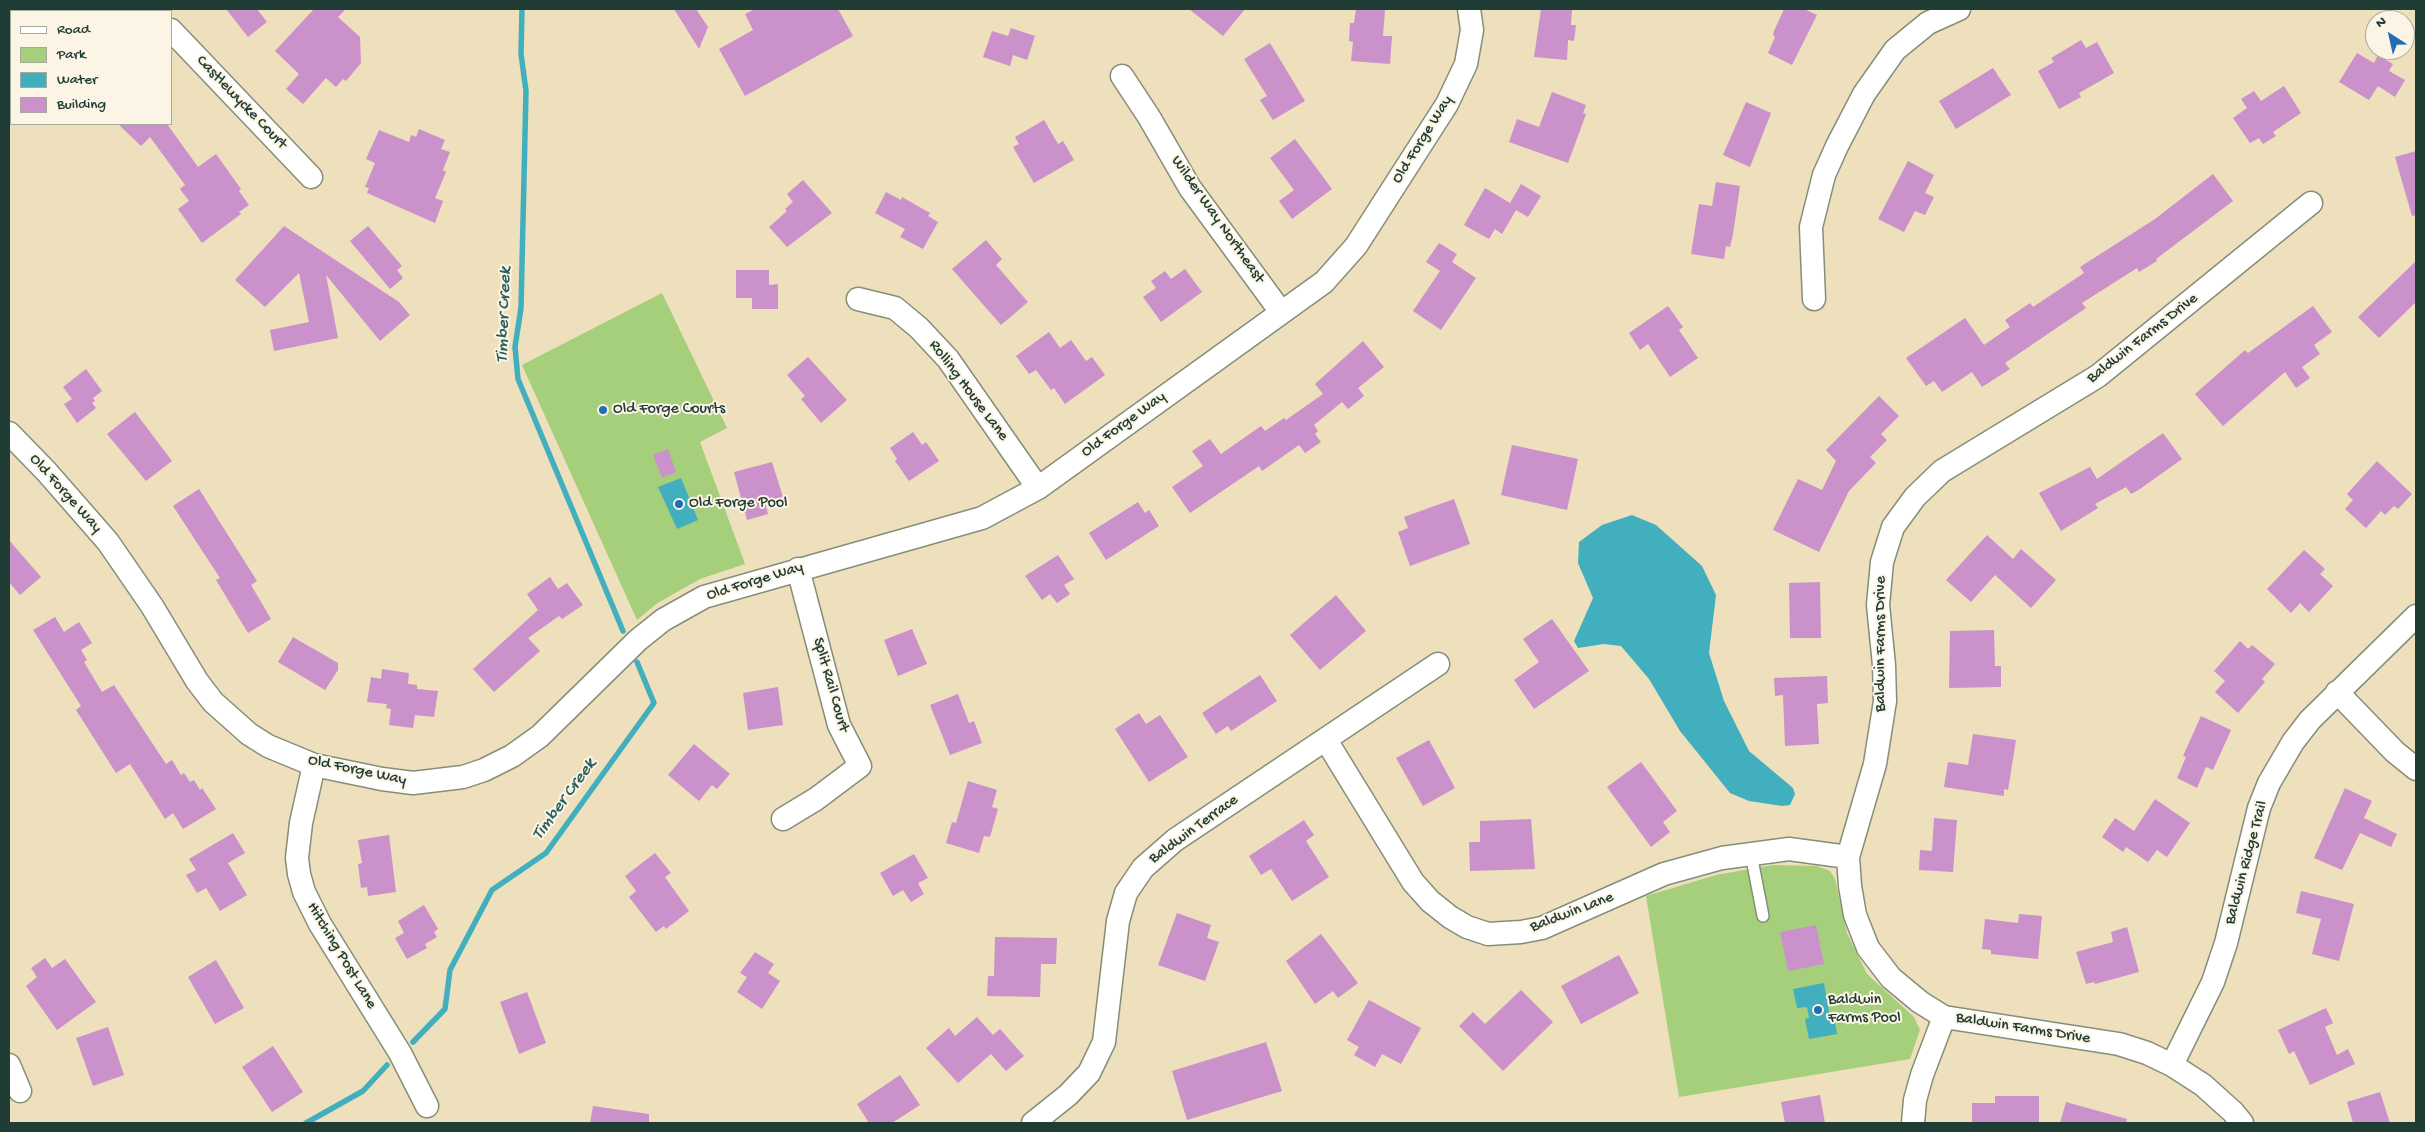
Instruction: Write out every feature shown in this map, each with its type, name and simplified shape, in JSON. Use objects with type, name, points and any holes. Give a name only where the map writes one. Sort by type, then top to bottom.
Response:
[{"type":"street","name":"Old Forge Way","points":[[9,433],[46,471],[108,542],[152,606],[196,682],[213,702],[249,734],[268,746],[314,765],[413,783],[463,777],[484,770],[512,756],[540,736],[638,640],[663,620],[704,597],[982,518],[1038,488],[1324,282],[1356,246],[1447,104],[1466,64],[1472,30],[1469,9]]},
{"type":"street","points":[[1814,299],[1812,227],[1824,175],[1837,146],[1864,94],[1895,50],[1928,23],[1959,9]]},
{"type":"street","name":"Castlewycke Court","points":[[172,31],[311,176]]},
{"type":"street","name":"Wilder Way Northeast","points":[[1122,76],[1149,117],[1190,188],[1282,312]]},
{"type":"street","name":"Baldwin Farms Drive","points":[[2242,1123],[2233,1112],[2202,1085],[2172,1064],[2147,1053],[2119,1044],[1944,1017],[1920,1002],[1891,978],[1868,948],[1855,915],[1848,857],[1875,764],[1885,701],[1884,664],[1878,605],[1881,570],[1894,527],[1915,497],[1942,471],[2098,376],[2311,203]]},
{"type":"street","name":"Rolling House Lane","points":[[858,299],[896,308],[919,328],[948,359],[1038,488]]},
{"type":"street","name":"Split Rail Court","points":[[783,819],[816,799],[860,766],[839,724],[798,569]]},
{"type":"street","name":"Baldwin Ridge Trail","points":[[2172,1064],[2213,982],[2226,944],[2259,808],[2269,783],[2293,742],[2310,720],[2416,616]]},
{"type":"street","name":"Baldwin Terrace","points":[[1033,1123],[1068,1095],[1089,1073],[1104,1042],[1118,920],[1126,893],[1143,868],[1175,840],[1438,664]]},
{"type":"street","points":[[2337,692],[2395,752],[2416,769]]},
{"type":"street","name":"Baldwin Lane","points":[[1326,740],[1419,888],[1430,901],[1450,917],[1467,927],[1488,934],[1521,932],[1542,928],[1664,874],[1722,858],[1789,849],[1848,857]]},
{"type":"street","name":"Hitching Post Lane","points":[[314,765],[301,823],[297,858],[304,892],[320,924],[400,1053],[427,1106]]},
{"type":"street","points":[[1912,1123],[1922,1076],[1944,1017]]},
{"type":"street","points":[[9,1065],[20,1091]]},
{"type":"lane","points":[[1751,854],[1764,916]]},
{"type":"green space","points":[[662,293],[727,428],[700,442],[745,564],[700,579],[656,604],[637,620],[522,365]]},
{"type":"green space","points":[[1773,865],[1817,866],[1830,871],[1835,879],[1847,933],[1867,974],[1914,1017],[1920,1030],[1910,1059],[1679,1097],[1646,896],[1716,875]]},
{"type":"water","name":"Old Forge Pool","points":[[681,478],[698,520],[677,529],[658,487]]},
{"type":"water","points":[[1632,515],[1656,525],[1702,566],[1716,595],[1709,653],[1724,701],[1749,751],[1793,788],[1795,794],[1790,805],[1782,806],[1749,801],[1730,793],[1680,731],[1649,679],[1621,646],[1604,644],[1578,648],[1574,641],[1593,598],[1578,563],[1579,542],[1602,525]]},
{"type":"water","name":"Baldwin Farms Pool","points":[[1824,983],[1829,1012],[1833,1012],[1837,1034],[1809,1039],[1805,1019],[1809,1018],[1807,1007],[1797,1008],[1793,989]]},
{"type":"building","points":[[226,9],[257,9],[267,22],[248,37]]},
{"type":"building","points":[[314,9],[346,9],[338,17],[360,37],[361,63],[346,81],[343,79],[336,87],[326,78],[303,104],[286,89],[299,74],[275,51]]},
{"type":"building","points":[[674,9],[696,9],[708,27],[699,49]]},
{"type":"building","points":[[755,9],[838,9],[853,36],[745,96],[719,49],[753,30],[745,14]]},
{"type":"building","points":[[1189,9],[1245,9],[1223,36]]},
{"type":"building","points":[[1356,9],[1385,10],[1383,36],[1392,36],[1390,64],[1351,61],[1353,42],[1349,41],[1350,23],[1354,23]]},
{"type":"building","points":[[1541,9],[1572,9],[1571,25],[1576,25],[1574,41],[1568,40],[1567,60],[1534,57]]},
{"type":"building","points":[[1784,9],[1804,9],[1817,15],[1792,65],[1768,53],[1775,37],[1773,35],[1774,31]]},
{"type":"building","points":[[1011,28],[1035,36],[1027,60],[1013,55],[1010,66],[983,57],[992,31],[1008,36]]},
{"type":"building","points":[[2081,40],[2086,48],[2097,42],[2114,73],[2079,93],[2081,97],[2059,109],[2038,71],[2054,62],[2051,58]]},
{"type":"building","points":[[1270,43],[1305,101],[1273,120],[1260,100],[1267,96],[1244,59]]},
{"type":"building","points":[[2357,53],[2365,58],[2365,60],[2374,63],[2376,60],[2386,60],[2393,64],[2389,71],[2405,80],[2395,97],[2378,86],[2369,100],[2339,82]]},
{"type":"building","points":[[1993,68],[2011,95],[1956,129],[1939,101]]},
{"type":"building","points":[[2284,86],[2301,113],[2273,132],[2276,136],[2263,144],[2259,138],[2250,143],[2233,118],[2247,108],[2241,99],[2254,91],[2261,101]]},
{"type":"building","points":[[1552,92],[1586,105],[1583,113],[1586,114],[1568,163],[1509,142],[1517,119],[1539,127]]},
{"type":"building","points":[[1746,102],[1771,113],[1750,167],[1723,155]]},
{"type":"building","points":[[1044,120],[1058,144],[1063,141],[1074,160],[1034,183],[1013,147],[1019,144],[1015,137]]},
{"type":"building","points":[[119,125],[168,125],[198,167],[216,154],[241,189],[239,191],[249,205],[239,212],[241,214],[202,243],[178,209],[189,201],[180,189],[185,185],[150,137],[141,146]]},
{"type":"building","points":[[419,129],[445,140],[441,149],[450,152],[443,170],[446,172],[435,198],[443,201],[435,223],[367,193],[369,188],[365,187],[375,163],[366,159],[379,130],[409,142],[411,135],[416,137]]},
{"type":"building","points":[[1295,139],[1332,189],[1292,219],[1279,201],[1294,190],[1270,158]]},
{"type":"building","points":[[2416,151],[2416,215],[2412,216],[2395,157]]},
{"type":"building","points":[[1908,161],[1934,175],[1925,193],[1934,197],[1925,215],[1915,211],[1904,232],[1878,219]]},
{"type":"building","points":[[2213,174],[2233,201],[2156,259],[2157,261],[2139,272],[2137,268],[2082,303],[2086,308],[2005,363],[2010,369],[1982,387],[1972,372],[1942,392],[1934,381],[1926,386],[1906,358],[1965,318],[1984,345],[2010,327],[2005,320],[2030,303],[2033,307],[2084,273],[2080,267],[2155,219]]},
{"type":"building","points":[[803,180],[832,213],[787,247],[769,227],[787,211],[785,209],[793,202],[787,194]]},
{"type":"building","points":[[1716,182],[1740,186],[1733,234],[1730,247],[1726,246],[1724,259],[1691,254],[1699,204],[1712,206]]},
{"type":"building","points":[[1521,184],[1541,196],[1528,217],[1516,210],[1502,234],[1495,229],[1489,239],[1464,225],[1485,188],[1510,203]]},
{"type":"building","points":[[886,192],[901,200],[902,197],[930,213],[928,216],[938,222],[923,249],[900,237],[905,229],[875,213]]},
{"type":"building","points":[[284,226],[399,302],[410,315],[380,341],[326,275],[338,338],[274,351],[270,330],[309,322],[299,273],[265,307],[235,280]]},
{"type":"building","points":[[368,226],[402,266],[397,270],[403,278],[390,289],[350,241]]},
{"type":"building","points":[[986,240],[1002,259],[996,265],[1028,302],[1001,325],[952,269]]},
{"type":"building","points":[[1439,243],[1457,254],[1452,262],[1476,278],[1441,330],[1413,311],[1440,271],[1426,262]]},
{"type":"building","points":[[2416,261],[2416,302],[2379,338],[2358,317]]},
{"type":"building","points":[[1185,269],[1202,292],[1161,322],[1143,297],[1156,288],[1151,281],[1165,271],[1171,279]]},
{"type":"building","points":[[736,270],[769,270],[769,285],[778,284],[778,309],[752,309],[752,298],[736,298]]},
{"type":"building","points":[[1668,306],[1683,327],[1679,330],[1698,358],[1670,377],[1648,344],[1640,350],[1629,333]]},
{"type":"building","points":[[2313,306],[2332,332],[2314,345],[2320,354],[2302,367],[2310,378],[2296,388],[2285,372],[2223,426],[2195,394],[2245,350],[2248,353]]},
{"type":"building","points":[[1049,332],[1060,348],[1071,340],[1086,361],[1092,357],[1105,375],[1065,404],[1054,388],[1051,390],[1036,370],[1029,374],[1016,356]]},
{"type":"building","points":[[1363,341],[1384,367],[1358,388],[1364,396],[1348,409],[1342,402],[1314,425],[1318,431],[1315,434],[1321,442],[1305,453],[1299,445],[1262,471],[1259,466],[1190,513],[1172,487],[1203,466],[1192,451],[1210,439],[1221,454],[1261,426],[1265,431],[1284,418],[1286,420],[1323,394],[1315,384]]},
{"type":"building","points":[[808,357],[847,400],[821,423],[801,399],[805,396],[787,375]]},
{"type":"building","points":[[86,369],[102,391],[93,398],[95,401],[92,403],[96,408],[77,423],[64,404],[72,399],[63,387]]},
{"type":"building","points":[[1879,396],[1899,416],[1881,434],[1887,440],[1870,457],[1876,463],[1849,491],[1819,552],[1773,530],[1798,479],[1822,490],[1836,461],[1826,450]]},
{"type":"building","points":[[135,412],[172,461],[146,481],[107,434]]},
{"type":"building","points":[[913,432],[922,445],[926,442],[939,461],[909,481],[895,461],[897,459],[890,448]]},
{"type":"building","points":[[2163,433],[2182,459],[2131,494],[2126,487],[2095,504],[2098,508],[2061,531],[2039,493],[2090,467],[2097,479]]},
{"type":"building","points":[[1512,445],[1578,459],[1567,510],[1501,495]]},
{"type":"building","points":[[668,449],[676,472],[662,478],[653,455]]},
{"type":"building","points":[[2377,461],[2412,494],[2398,509],[2394,506],[2385,515],[2381,511],[2366,528],[2345,509],[2353,500],[2347,494]]},
{"type":"building","points":[[772,462],[783,497],[765,502],[768,514],[747,520],[734,472]]},
{"type":"building","points":[[199,489],[257,581],[251,585],[271,619],[248,633],[216,580],[220,578],[173,506]]},
{"type":"building","points":[[1454,499],[1470,544],[1410,566],[1398,532],[1408,528],[1404,517]]},
{"type":"building","points":[[1138,502],[1145,513],[1149,510],[1159,526],[1106,560],[1089,533]]},
{"type":"building","points":[[1987,535],[2013,559],[2021,549],[2056,580],[2031,608],[1995,575],[1971,602],[1946,580]]},
{"type":"building","points":[[9,540],[41,577],[20,595],[9,582]]},
{"type":"building","points":[[2304,550],[2325,569],[2320,574],[2333,586],[2309,612],[2300,603],[2291,613],[2267,589]]},
{"type":"building","points":[[1058,555],[1074,579],[1064,585],[1070,594],[1057,603],[1050,594],[1042,600],[1025,576]]},
{"type":"building","points":[[550,577],[558,589],[567,583],[583,605],[562,619],[559,616],[528,638],[540,651],[494,692],[473,669],[538,610],[527,594]]},
{"type":"building","points":[[1820,582],[1821,638],[1790,638],[1789,583]]},
{"type":"building","points":[[1336,595],[1366,631],[1320,670],[1290,635]]},
{"type":"building","points":[[55,617],[64,632],[79,622],[92,643],[81,650],[87,660],[84,662],[102,692],[114,685],[166,764],[172,760],[181,775],[184,773],[190,782],[194,780],[200,790],[202,788],[216,809],[183,829],[173,813],[165,819],[130,764],[116,773],[76,710],[81,706],[33,630]]},
{"type":"building","points":[[1552,619],[1589,671],[1534,709],[1514,680],[1539,662],[1523,639]]},
{"type":"building","points":[[912,629],[927,664],[898,676],[884,640]]},
{"type":"building","points":[[1994,630],[1995,666],[2001,666],[2001,687],[1949,688],[1950,631]]},
{"type":"building","points":[[293,637],[338,663],[338,670],[325,690],[278,662]]},
{"type":"building","points":[[2240,641],[2248,649],[2252,645],[2275,664],[2262,679],[2265,682],[2238,713],[2215,692],[2225,681],[2214,671]]},
{"type":"building","points":[[382,669],[409,673],[408,684],[417,685],[417,689],[438,691],[434,717],[415,715],[413,728],[389,725],[391,709],[386,708],[387,704],[367,702],[371,677],[381,679]]},
{"type":"building","points":[[1260,675],[1277,701],[1231,731],[1228,726],[1216,734],[1202,713]]},
{"type":"building","points":[[1827,676],[1828,703],[1817,704],[1819,744],[1785,746],[1783,695],[1775,696],[1774,678]]},
{"type":"building","points":[[778,687],[783,725],[748,730],[743,693]]},
{"type":"building","points":[[958,694],[969,723],[974,721],[982,743],[950,755],[930,705]]},
{"type":"building","points":[[1139,713],[1146,724],[1160,715],[1188,757],[1149,782],[1115,729]]},
{"type":"building","points":[[2201,716],[2231,730],[2213,770],[2206,767],[2197,788],[2177,778],[2186,757],[2183,756]]},
{"type":"building","points":[[1973,734],[2016,740],[2008,790],[2004,789],[2004,796],[1944,787],[1948,762],[1968,765]]},
{"type":"building","points":[[1429,740],[1455,788],[1423,806],[1396,758]]},
{"type":"building","points":[[694,744],[730,774],[717,789],[712,785],[699,801],[668,775]]},
{"type":"building","points":[[1641,762],[1677,811],[1663,822],[1670,832],[1651,847],[1607,787]]},
{"type":"building","points":[[968,781],[997,790],[992,807],[998,809],[990,837],[984,836],[979,853],[946,843],[952,822],[956,823]]},
{"type":"building","points":[[2345,788],[2372,801],[2364,818],[2397,834],[2391,847],[2360,833],[2342,870],[2314,858]]},
{"type":"building","points":[[2155,799],[2190,823],[2167,857],[2157,850],[2148,862],[2126,847],[2123,852],[2102,837],[2115,818],[2134,831]]},
{"type":"building","points":[[1934,818],[1957,820],[1953,872],[1919,870],[1920,850],[1932,851]]},
{"type":"building","points":[[1531,819],[1535,869],[1470,871],[1469,842],[1480,842],[1480,821]]},
{"type":"building","points":[[1304,820],[1314,835],[1306,841],[1329,877],[1292,901],[1271,869],[1261,875],[1249,856]]},
{"type":"building","points":[[233,833],[245,853],[228,863],[247,895],[220,911],[206,888],[197,893],[186,875],[196,870],[189,859]]},
{"type":"building","points":[[389,835],[396,892],[368,896],[367,887],[361,888],[358,864],[362,863],[358,840]]},
{"type":"building","points":[[655,853],[671,873],[665,877],[689,911],[666,929],[664,926],[656,932],[629,897],[636,891],[625,876]]},
{"type":"building","points":[[914,854],[928,878],[918,883],[924,894],[911,902],[903,890],[893,896],[880,873]]},
{"type":"building","points":[[2301,891],[2354,904],[2339,961],[2312,954],[2321,919],[2296,913]]},
{"type":"building","points":[[424,905],[438,929],[434,932],[437,937],[425,944],[427,948],[407,959],[395,938],[404,933],[398,921]]},
{"type":"building","points":[[1177,913],[1211,925],[1207,938],[1219,942],[1205,981],[1158,965]]},
{"type":"building","points":[[2019,914],[2042,916],[2038,959],[1991,954],[1991,950],[1982,949],[1985,919],[2018,923]]},
{"type":"building","points":[[1816,925],[1824,964],[1788,971],[1780,932]]},
{"type":"building","points":[[2127,927],[2139,972],[2095,984],[2094,982],[2086,984],[2076,952],[2113,942],[2111,932]]},
{"type":"building","points":[[1321,934],[1358,983],[1338,998],[1333,991],[1315,1004],[1286,961]]},
{"type":"building","points":[[995,937],[1057,938],[1056,964],[1041,964],[1040,997],[987,996],[988,976],[994,976]]},
{"type":"building","points":[[755,952],[774,964],[768,973],[780,981],[762,1009],[737,992],[747,977],[740,973]]},
{"type":"building","points":[[1619,955],[1639,993],[1581,1024],[1561,986]]},
{"type":"building","points":[[45,958],[52,968],[65,959],[96,1002],[57,1030],[26,986],[37,977],[31,968]]},
{"type":"building","points":[[216,960],[244,1008],[215,1024],[188,977]]},
{"type":"building","points":[[1521,990],[1553,1022],[1503,1071],[1459,1026],[1473,1012],[1485,1024]]},
{"type":"building","points":[[527,992],[546,1043],[519,1054],[500,1002]]},
{"type":"building","points":[[1369,1000],[1421,1028],[1401,1064],[1382,1054],[1375,1067],[1354,1055],[1359,1047],[1347,1040]]},
{"type":"building","points":[[2326,1008],[2333,1023],[2325,1027],[2337,1055],[2348,1049],[2355,1064],[2310,1085],[2294,1051],[2289,1054],[2278,1030]]},
{"type":"building","points":[[977,1017],[993,1035],[1000,1029],[1024,1056],[1006,1071],[991,1054],[958,1083],[926,1048],[949,1028],[955,1036]]},
{"type":"building","points":[[108,1027],[124,1075],[93,1086],[76,1038]]},
{"type":"building","points":[[1266,1042],[1282,1091],[1187,1120],[1172,1071]]},
{"type":"building","points":[[273,1046],[303,1092],[272,1112],[242,1067]]},
{"type":"building","points":[[900,1075],[920,1105],[892,1123],[869,1123],[857,1104]]},
{"type":"building","points":[[2380,1092],[2390,1123],[2353,1123],[2347,1102]]},
{"type":"building","points":[[1820,1095],[1825,1123],[1785,1123],[1781,1102]]},
{"type":"building","points":[[1995,1096],[2039,1096],[2039,1123],[1972,1123],[1972,1103],[1995,1103]]},
{"type":"building","points":[[2066,1102],[2127,1119],[2126,1123],[2060,1123]]},
{"type":"building","points":[[593,1106],[649,1114],[649,1123],[590,1123]]},
{"type":"waterway","name":"Timber Creek","points":[[522,9],[521,54],[526,91],[521,308],[515,347],[518,379],[623,631]]},
{"type":"waterway","name":"Timber Creek","points":[[413,1042],[445,1009],[450,970],[492,890],[546,853],[654,703],[637,662]]},
{"type":"waterway","name":"Timber Creek","points":[[306,1123],[363,1091],[387,1065]]},
{"type":"place","name":"Old Forge Courts","points":[[603,410]]},
{"type":"place","name":"Old Forge Pool","points":[[679,504]]},
{"type":"place","name":"Baldwin Farms Pool","points":[[1818,1010]]}]
